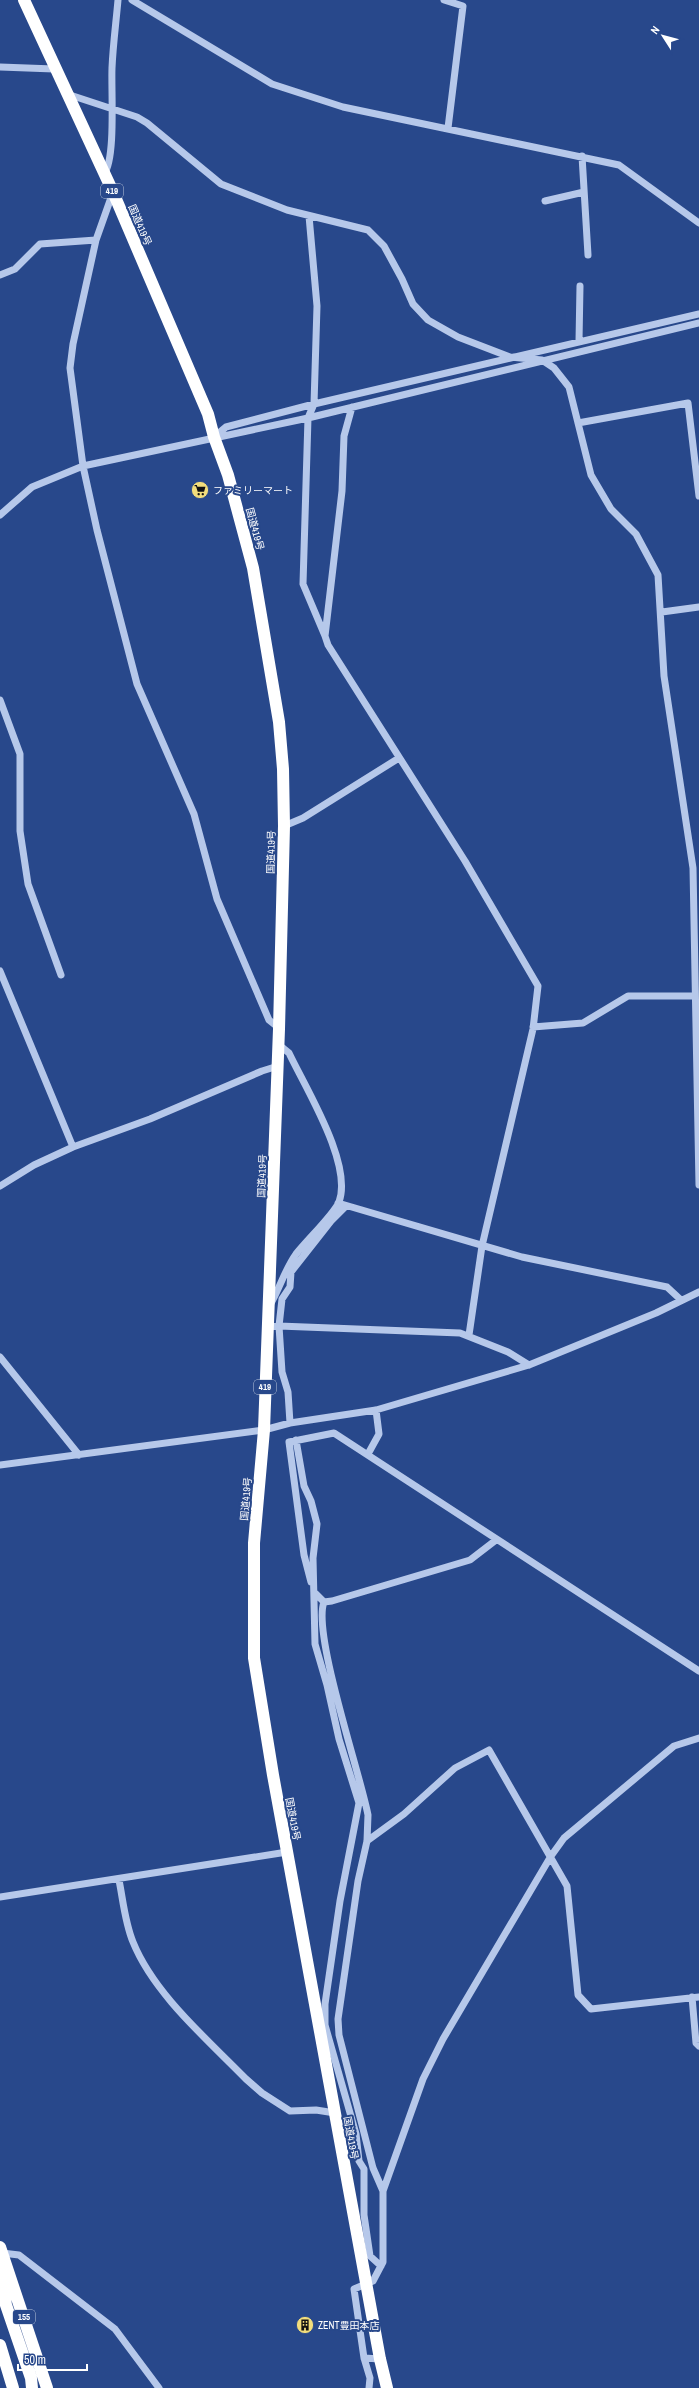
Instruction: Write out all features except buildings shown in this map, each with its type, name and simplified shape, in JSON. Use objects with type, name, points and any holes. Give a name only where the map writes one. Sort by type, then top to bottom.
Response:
[{"type":"highway","name":"国道419号","points":[[24,0],[54,69],[113,192],[208,414],[214,438],[228,474],[253,568],[279,722],[284,826],[280,1029],[278,1044],[269,1307],[273,1326],[254,1543],[254,1658],[334,2113],[367,2282],[380,2359],[387,2388]]},
{"type":"highway","points":[[1,2255],[6,2305],[31,2378],[32,2388]]},
{"type":"highway","name":"155","points":[[1,2255],[47,2388]]},
{"type":"highway","points":[[0,2345],[13,2388]]},
{"type":"street","points":[[104,175],[108,170],[111,151],[111,109],[113,100],[112,68],[118,0]]},
{"type":"street","points":[[132,0],[272,84],[343,106],[620,165],[699,223]]},
{"type":"street","points":[[444,0],[463,6],[448,128]]},
{"type":"street","points":[[0,67],[54,69]]},
{"type":"street","points":[[66,94],[147,123],[221,184],[255,199],[310,216],[337,220],[368,230],[384,246],[402,279],[412,304],[428,320],[458,337],[510,357],[542,360],[554,368],[569,387],[591,475],[599,493],[611,509],[636,534],[658,575],[662,612],[664,676],[696,868],[694,996],[699,1185]]},
{"type":"street","points":[[582,156],[588,255]]},
{"type":"street","points":[[113,192],[96,240],[72,344],[70,368],[83,466],[97,530],[138,684],[194,814],[217,899],[269,1020],[280,1029]]},
{"type":"street","points":[[544,201],[584,192]]},
{"type":"street","points":[[310,216],[317,306],[314,404],[308,418],[303,584],[328,645],[534,977],[538,986],[533,1028],[482,1246],[469,1335]]},
{"type":"street","points":[[0,275],[15,269],[40,244],[96,240]]},
{"type":"street","points":[[578,342],[580,286]]},
{"type":"street","points":[[214,438],[226,427],[314,404],[510,357],[546,351],[578,342],[699,314]]},
{"type":"street","points":[[0,515],[32,487],[83,466],[308,418],[699,323]]},
{"type":"street","points":[[578,423],[688,403],[699,496]]},
{"type":"street","points":[[325,636],[342,491],[344,436],[352,407]]},
{"type":"street","points":[[662,612],[699,607]]},
{"type":"street","points":[[0,700],[20,754],[20,831],[28,884],[61,975]]},
{"type":"street","points":[[284,826],[303,818],[399,758]]},
{"type":"street","points":[[0,971],[73,1147]]},
{"type":"street","points":[[533,1028],[582,1023],[628,996],[694,996]]},
{"type":"street","points":[[269,1307],[280,1288],[287,1268],[338,1203],[343,1184],[337,1152],[289,1053],[278,1044]]},
{"type":"street","points":[[0,1186],[34,1166],[73,1147],[150,1119],[262,1071],[278,1066]]},
{"type":"street","points":[[338,1203],[522,1257],[667,1287],[682,1300]]},
{"type":"street","points":[[290,1423],[288,1392],[282,1372],[273,1326],[282,1299],[290,1287],[291,1272],[331,1220],[346,1206]]},
{"type":"street","points":[[0,1465],[264,1430],[290,1423],[376,1410],[529,1365],[656,1313],[699,1292]]},
{"type":"street","points":[[273,1326],[469,1335],[529,1365]]},
{"type":"street","points":[[0,1357],[79,1455]]},
{"type":"street","points":[[368,1454],[378,1434],[376,1410]]},
{"type":"street","points":[[496,1540],[470,1560],[332,1601],[324,1602],[314,1593],[304,1555],[289,1442],[334,1433],[699,1672]]},
{"type":"street","points":[[296,1440],[304,1486],[311,1500],[318,1524],[313,1558],[315,1644],[327,1685],[339,1739],[359,1803],[340,1901],[325,2004],[325,2025],[356,2134],[359,2161],[364,2169],[364,2215],[370,2256],[381,2266]]},
{"type":"street","points":[[324,1602],[321,1608],[324,1643],[365,1798],[368,1815],[367,1841],[358,1881],[338,2019],[339,2035],[373,2168],[383,2191]]},
{"type":"street","points":[[369,2388],[370,2378],[364,2358],[354,2289],[367,2282],[373,2281],[383,2262],[383,2191],[423,2079],[443,2039],[551,1856],[564,1838],[674,1746],[699,1738]]},
{"type":"street","points":[[367,1841],[404,1814],[455,1768],[489,1750],[567,1886],[578,1995],[590,2009],[696,1997],[696,2043],[699,2046]]},
{"type":"street","points":[[0,1897],[119,1880],[287,1852]]},
{"type":"street","points":[[119,1880],[132,1941],[143,1963],[161,1990],[246,2079],[276,2103],[290,2111],[316,2110],[334,2113]]},
{"type":"street","points":[[1,2255],[19,2255],[115,2329],[159,2388]]},
{"type":"street","points":[[364,2358],[380,2359]]},
{"type":"place","name":"ファミリーマート","points":[[200,490]]},
{"type":"place","name":"ZENT豊田本店","points":[[305,2325]]}]
